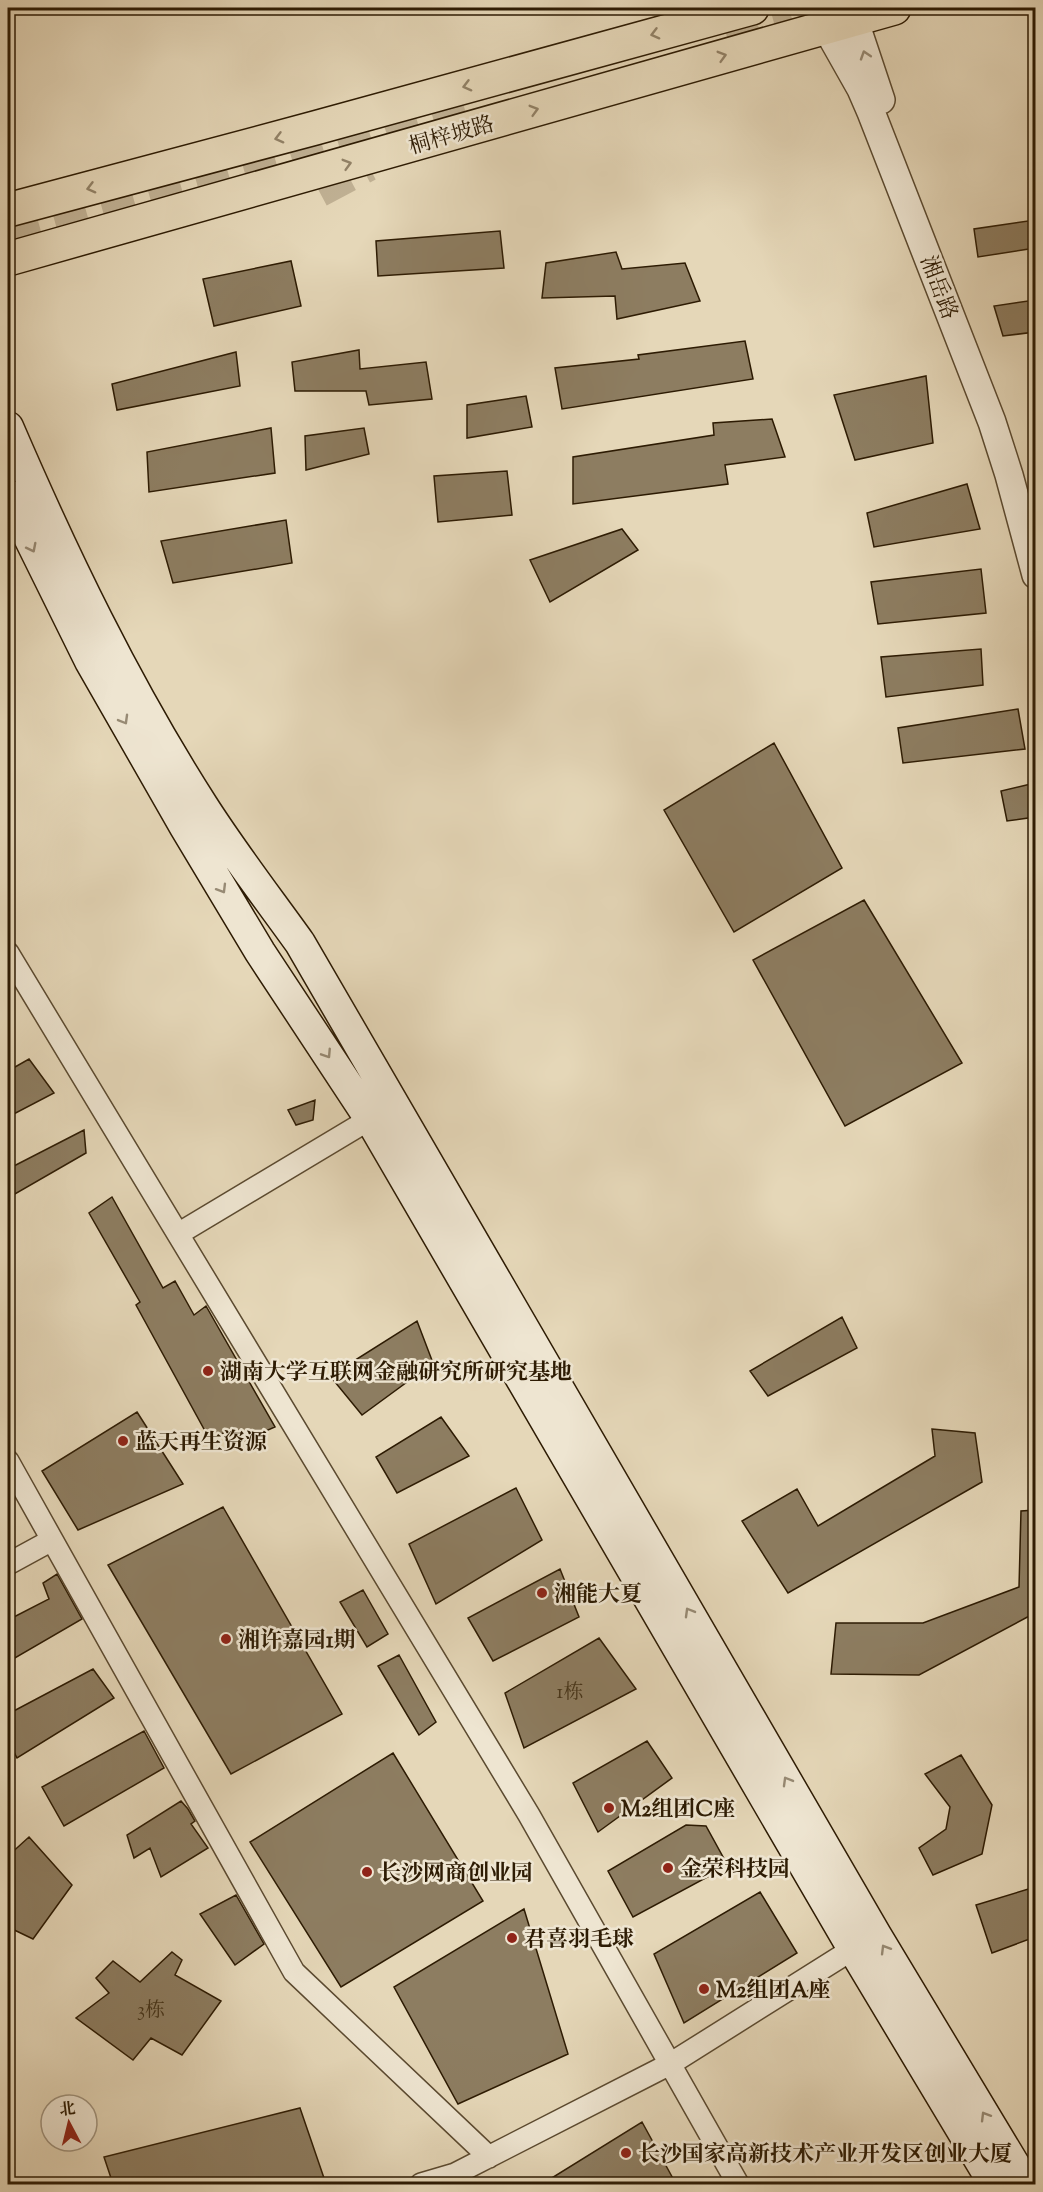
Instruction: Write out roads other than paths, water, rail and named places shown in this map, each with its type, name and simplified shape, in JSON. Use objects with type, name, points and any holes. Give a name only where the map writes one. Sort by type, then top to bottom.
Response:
[{"type":"main road","name":"桐梓坡路","points":[[8,210],[752,8]]},
{"type":"main road","name":"桐梓坡路","points":[[8,259],[837,15],[894,8]]},
{"type":"main road","points":[[8,264],[160,238],[319,191]]},
{"type":"main road","points":[[8,427],[44,511],[126,675],[203,806],[300,943],[876,1935],[1026,2184]]},
{"type":"main road","points":[[8,495],[90,661],[185,827],[260,952],[370,1119],[853,1949],[994,2184]]},
{"type":"street","name":"湘岳路","points":[[837,15],[870,70],[983,363],[1005,425],[1035,524]]},
{"type":"street","name":"湘岳路","points":[[837,15],[861,89],[992,422],[1009,475],[1035,575]]},
{"type":"street","points":[[8,953],[529,1815],[738,2184]]},
{"type":"street","points":[[178,1234],[370,1119]]},
{"type":"street","points":[[8,1461],[294,1972],[489,2157]]},
{"type":"street","points":[[8,1564],[52,1540]]},
{"type":"street","points":[[421,2184],[455,2174],[670,2064],[853,1949]]},
{"type":"tunnel","points":[[724,26],[789,8]]},
{"type":"tunnel","points":[[8,236],[250,168],[473,101]]},
{"type":"tunnel","points":[[319,191],[368,165]]},
{"type":"place","name":"湖南大学互联网金融研究所研究基地","points":[[208,1371]]},
{"type":"place","name":"蓝天再生资源","points":[[123,1441]]},
{"type":"place","name":"湘能大夏","points":[[542,1593]]},
{"type":"place","name":"湘许嘉园1期","points":[[226,1639]]},
{"type":"place","name":"M2组团C座","points":[[609,1808]]},
{"type":"place","name":"金荣科技园","points":[[668,1868]]},
{"type":"place","name":"长沙网商创业园","points":[[367,1872]]},
{"type":"place","name":"君喜羽毛球","points":[[512,1938]]},
{"type":"place","name":"M2组团A座","points":[[704,1989]]},
{"type":"place","name":"长沙国家高新技术产业开发区创业大厦","points":[[626,2153]]}]
